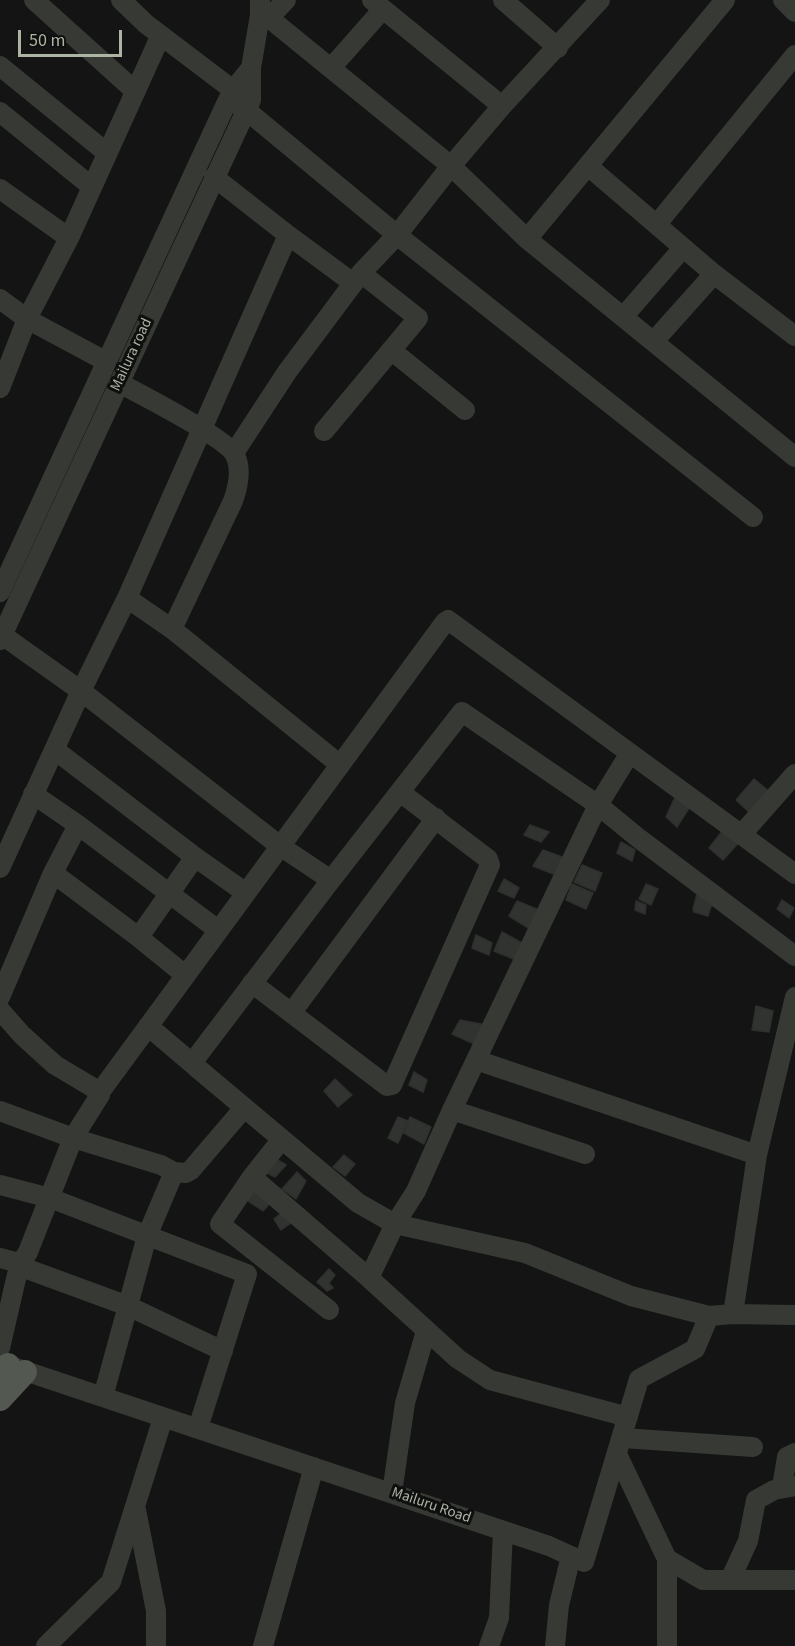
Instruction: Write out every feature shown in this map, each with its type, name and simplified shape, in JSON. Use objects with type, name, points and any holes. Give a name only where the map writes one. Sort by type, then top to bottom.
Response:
[{"type":"main road","points":[[0,1399],[6,1364]]},
{"type":"street","points":[[34,0],[135,92]]},
{"type":"street","points":[[122,0],[231,94],[246,110],[396,235],[753,517]]},
{"type":"street","points":[[286,0],[263,11],[451,166],[527,239],[795,457]]},
{"type":"street","points":[[503,0],[558,48]]},
{"type":"street","points":[[172,629],[233,501],[238,481],[234,453],[287,372],[357,278],[396,235],[451,166],[502,106],[600,0]]},
{"type":"street","points":[[527,239],[725,0]]},
{"type":"street","points":[[783,0],[795,12]]},
{"type":"street","points":[[331,68],[378,5],[502,106]]},
{"type":"street","name":"Mailura road","points":[[1,638],[251,100],[251,68],[263,11]]},
{"type":"street","points":[[0,388],[27,319],[69,238],[161,35]]},
{"type":"street","points":[[657,224],[795,55]]},
{"type":"street","points":[[0,66],[107,153]]},
{"type":"street","name":"Mailura road","points":[[0,592],[231,94],[251,68]]},
{"type":"street","points":[[0,112],[92,187]]},
{"type":"street","points":[[588,166],[714,274],[795,336]]},
{"type":"street","points":[[214,177],[288,235],[418,318],[324,431]]},
{"type":"street","points":[[0,189],[69,238]]},
{"type":"street","points":[[0,868],[81,691],[127,598],[288,235]]},
{"type":"street","points":[[623,317],[683,248]]},
{"type":"street","points":[[654,341],[714,274]]},
{"type":"street","points":[[0,299],[27,319],[107,362]]},
{"type":"street","points":[[391,350],[465,410]]},
{"type":"street","points":[[119,383],[201,429],[234,453]]},
{"type":"street","points":[[127,598],[172,629],[339,764]]},
{"type":"street","points":[[6,1364],[19,1266],[28,1251],[73,1138],[99,1092],[339,764],[448,620],[795,874]]},
{"type":"street","points":[[1,638],[81,691],[280,846],[331,880]]},
{"type":"street","points":[[194,1065],[195,1059],[252,983],[462,712],[598,805],[795,956]]},
{"type":"street","points":[[55,750],[246,893]]},
{"type":"street","points":[[369,1278],[395,1224],[416,1191],[452,1110],[598,805],[630,753]]},
{"type":"street","points":[[741,835],[795,774]]},
{"type":"street","points":[[252,983],[387,1086],[393,1085],[490,868],[488,859],[400,792]]},
{"type":"street","points":[[33,794],[218,930]]},
{"type":"street","points":[[291,1012],[436,818]]},
{"type":"street","points":[[0,996],[53,873],[78,825]]},
{"type":"street","points":[[137,936],[141,934],[195,857]]},
{"type":"street","points":[[53,873],[185,975]]},
{"type":"street","points":[[733,1314],[758,1155],[795,997]]},
{"type":"street","points":[[0,1010],[7,1025],[55,1065],[99,1092]]},
{"type":"street","points":[[148,1026],[358,1203],[395,1224],[525,1253],[631,1296],[709,1316],[795,1315]]},
{"type":"street","points":[[476,1060],[758,1155]]},
{"type":"street","points":[[0,1111],[73,1138],[161,1165],[174,1172],[186,1173],[244,1108]]},
{"type":"street","points":[[452,1110],[585,1154]]},
{"type":"street","points":[[282,1139],[252,1177],[220,1224],[329,1310]]},
{"type":"street","points":[[104,1397],[147,1236],[174,1172]]},
{"type":"street","points":[[252,1177],[458,1359],[490,1380],[628,1417]]},
{"type":"street","points":[[0,1185],[50,1198],[247,1274],[198,1428]]},
{"type":"street","points":[[0,1258],[19,1263],[19,1266],[128,1306],[223,1351]]},
{"type":"street","points":[[555,1646],[559,1605],[571,1556],[584,1562],[639,1379],[695,1349],[709,1316]]},
{"type":"street","points":[[392,1493],[405,1402],[426,1330]]},
{"type":"street","name":"Mailuru Road","points":[[6,1364],[549,1546],[571,1556]]},
{"type":"street","points":[[46,1646],[111,1582],[163,1418]]},
{"type":"street","points":[[620,1446],[753,1447]]},
{"type":"street","points":[[620,1446],[667,1559],[667,1646]]},
{"type":"street","points":[[730,1580],[748,1541],[755,1502],[774,1490],[789,1487],[787,1457],[795,1453]]},
{"type":"street","points":[[263,1646],[315,1467]]},
{"type":"street","points":[[135,1507],[156,1611],[156,1646]]},
{"type":"street","points":[[489,1646],[499,1618],[503,1531]]},
{"type":"street","points":[[667,1559],[703,1580],[795,1580]]},
{"type":"building","points":[[754,779],[771,793],[751,814],[736,800]]},
{"type":"building","points":[[676,795],[689,808],[677,827],[666,817]]},
{"type":"building","points":[[530,825],[549,832],[541,842],[524,835]]},
{"type":"building","points":[[724,829],[741,840],[723,860],[709,848]]},
{"type":"building","points":[[621,842],[635,850],[632,861],[617,853]]},
{"type":"building","points":[[543,850],[565,858],[556,875],[533,866]]},
{"type":"building","points":[[582,865],[602,873],[595,891],[574,882]]},
{"type":"building","points":[[504,879],[519,888],[514,898],[498,891]]},
{"type":"building","points":[[572,884],[593,893],[586,909],[566,900]]},
{"type":"building","points":[[646,884],[658,889],[651,905],[639,899]]},
{"type":"building","points":[[697,894],[713,900],[708,916],[694,912]]},
{"type":"building","points":[[782,900],[794,908],[789,918],[777,909]]},
{"type":"building","points":[[517,901],[539,910],[530,929],[509,916]]},
{"type":"building","points":[[636,901],[646,905],[645,914],[635,910]]},
{"type":"building","points":[[502,932],[522,943],[516,960],[494,951]]},
{"type":"building","points":[[476,935],[492,943],[489,955],[472,948]]},
{"type":"building","points":[[756,1006],[773,1011],[769,1032],[752,1030]]},
{"type":"building","points":[[460,1020],[486,1025],[479,1046],[452,1034]]},
{"type":"building","points":[[414,1072],[427,1080],[423,1092],[409,1085]]},
{"type":"building","points":[[335,1079],[352,1095],[338,1107],[324,1091]]},
{"type":"building","points":[[398,1117],[408,1121],[398,1143],[388,1138]]},
{"type":"building","points":[[410,1117],[431,1127],[424,1144],[404,1133]]},
{"type":"building","points":[[344,1155],[355,1164],[345,1176],[333,1167]]},
{"type":"building","points":[[276,1159],[286,1165],[275,1177],[265,1172]]},
{"type":"building","points":[[297,1172],[306,1181],[296,1199],[282,1189]]},
{"type":"building","points":[[257,1185],[273,1200],[263,1211],[245,1199]]},
{"type":"building","points":[[286,1209],[297,1219],[281,1230],[274,1219]]},
{"type":"building","points":[[329,1269],[335,1275],[329,1283],[333,1288],[327,1291],[317,1282]]}]
